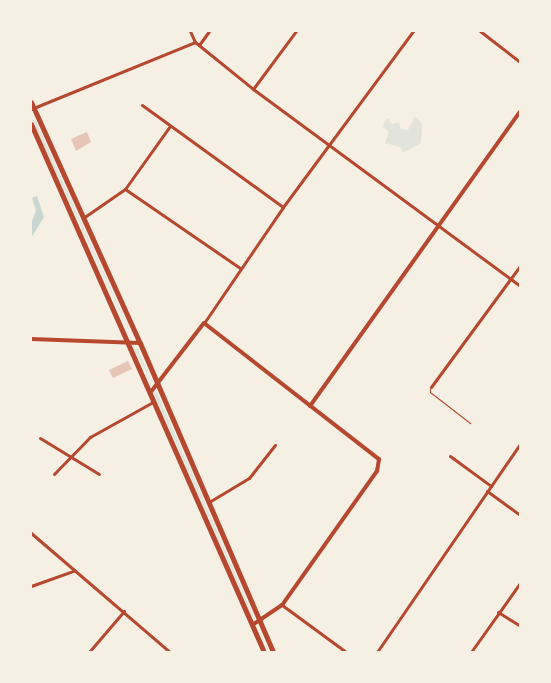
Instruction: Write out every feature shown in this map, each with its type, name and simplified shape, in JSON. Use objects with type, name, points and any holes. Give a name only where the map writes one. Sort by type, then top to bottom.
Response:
[{"type":"main road","points":[[31,102],[158,384],[272,652]]},
{"type":"main road","points":[[31,124],[264,652]]},
{"type":"street","points":[[190,31],[195,42],[253,89],[520,286]]},
{"type":"street","points":[[199,45],[209,31]]},
{"type":"street","points":[[253,89],[296,31]]},
{"type":"street","points":[[150,393],[204,323],[240,268],[413,31]]},
{"type":"street","points":[[480,31],[520,62]]},
{"type":"street","points":[[33,108],[195,42]]},
{"type":"street","points":[[142,105],[284,207]]},
{"type":"street","points":[[310,406],[437,226],[518,118],[520,112]]},
{"type":"street","points":[[82,218],[125,189],[170,126]]},
{"type":"street","points":[[125,189],[240,268]]},
{"type":"street","points":[[431,387],[520,266]]},
{"type":"street","points":[[204,323],[380,461],[377,472],[282,605],[252,626]]},
{"type":"street","points":[[31,339],[140,343]]},
{"type":"street","points":[[54,474],[70,455],[106,426],[153,402]]},
{"type":"street","points":[[40,438],[99,474]]},
{"type":"street","points":[[377,652],[520,444]]},
{"type":"street","points":[[208,502],[249,478],[275,445]]},
{"type":"street","points":[[450,456],[491,486]]},
{"type":"street","points":[[487,491],[520,515]]},
{"type":"street","points":[[31,533],[73,571],[124,611],[170,652]]},
{"type":"street","points":[[31,586],[73,571]]},
{"type":"street","points":[[471,652],[520,583]]},
{"type":"street","points":[[282,605],[346,652]]},
{"type":"street","points":[[89,652],[124,611]]},
{"type":"street","points":[[498,612],[520,626]]},
{"type":"lane","points":[[431,387],[430,392],[470,423]]},
{"type":"shaded area","points":[[415,116],[422,124],[421,143],[403,153],[400,147],[385,143],[389,132],[383,127],[385,120],[389,118],[391,124],[399,122],[401,129],[408,130]]},
{"type":"shaded area","points":[[35,119],[129,329],[129,331],[32,120]]},
{"type":"shaded area","points":[[37,196],[44,217],[31,238],[31,224],[36,210],[32,198]]},
{"type":"shaded area","points":[[137,348],[152,381],[152,383],[134,349]]},
{"type":"shaded area","points":[[157,392],[253,615],[252,616],[154,393]]},
{"type":"building","points":[[87,132],[91,142],[76,151],[71,139]]},
{"type":"building","points":[[128,361],[132,369],[113,378],[109,370]]}]
